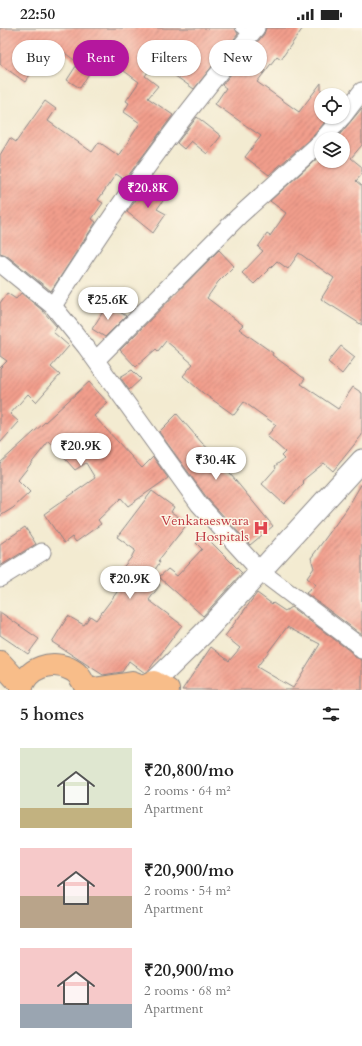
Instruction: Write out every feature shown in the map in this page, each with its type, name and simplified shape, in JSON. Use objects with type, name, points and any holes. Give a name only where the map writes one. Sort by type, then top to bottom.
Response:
[{"type":"main road","points":[[0,662],[22,688],[28,676],[38,668],[50,665],[62,665],[73,670],[82,679],[87,690],[132,683],[152,687]]},
{"type":"street","points":[[52,306],[88,250],[249,31]]},
{"type":"street","points":[[350,106],[362,91]]},
{"type":"street","points":[[329,132],[335,124]]},
{"type":"street","points":[[96,360],[192,261],[314,148]]},
{"type":"street","points":[[0,263],[52,306],[96,360],[199,504],[260,571],[357,644],[362,650]]},
{"type":"street","points":[[152,687],[204,633],[362,460]]},
{"type":"street","points":[[0,578],[42,552]]},
{"type":"building","points":[[0,28],[235,28],[238,34],[233,40],[209,40],[209,70],[194,89],[175,76],[201,76],[201,40],[137,40],[137,76],[145,76],[158,86],[148,98],[173,115],[125,180],[116,174],[98,200],[103,203],[92,219],[96,222],[51,291],[6,255],[0,253],[0,155],[10,138],[16,142],[45,101],[56,109],[48,121],[92,152],[99,142],[119,156],[140,123],[124,112],[129,103],[126,101],[139,82],[129,75],[129,40],[73,40],[73,59],[65,53],[65,40],[12,40],[12,73],[0,64]]},
{"type":"building","points":[[266,28],[303,28],[281,59],[277,56],[267,69],[267,40],[259,40],[264,34]]},
{"type":"building","points":[[73,71],[73,76],[87,76],[80,88],[67,80]]},
{"type":"building","points":[[17,76],[29,76],[25,82]]},
{"type":"building","points":[[229,76],[262,76],[257,82],[299,112],[314,92],[314,124],[323,124],[316,132],[314,132],[314,135],[269,175],[245,157],[261,136],[215,104],[226,88],[222,85]]},
{"type":"building","points":[[362,108],[362,145],[351,158],[362,167],[362,174],[356,181],[362,186],[362,325],[321,299],[334,278],[299,253],[288,269],[277,261],[254,284],[242,273],[263,251],[258,247],[267,234],[270,236],[286,213],[270,201],[314,161],[314,168],[350,168],[350,132],[342,132]]},
{"type":"building","points":[[197,117],[221,136],[207,154],[191,141],[184,149],[177,143]]},
{"type":"building","points":[[147,185],[165,198],[157,209],[166,214],[153,233],[127,212]]},
{"type":"building","points":[[219,250],[234,266],[218,282],[207,298],[243,325],[239,329],[273,353],[272,355],[305,379],[301,384],[338,409],[353,387],[362,393],[362,435],[333,471],[324,463],[302,481],[304,483],[284,504],[262,484],[276,468],[275,466],[284,459],[281,456],[285,452],[267,436],[276,425],[244,402],[234,415],[203,393],[183,376],[193,364],[166,341],[158,351],[156,349],[136,367],[120,350]]},
{"type":"building","points":[[7,293],[16,299],[21,293],[42,310],[57,327],[53,332],[69,346],[51,367],[60,375],[36,402],[28,394],[10,414],[19,422],[0,443],[0,368],[7,361],[0,356],[0,303]]},
{"type":"building","points":[[108,304],[126,316],[105,337],[92,329]]},
{"type":"building","points":[[341,346],[355,357],[342,374],[328,362]]},
{"type":"building","points":[[132,370],[141,379],[129,390],[120,377]]},
{"type":"building","points":[[89,382],[108,403],[94,416],[142,468],[153,457],[168,478],[128,506],[121,498],[98,520],[101,524],[76,542],[72,537],[64,543],[44,514],[95,478],[86,463],[75,470],[49,441],[18,480],[30,492],[13,508],[0,516],[0,463]]},
{"type":"building","points":[[177,414],[202,443],[212,452],[273,526],[250,545],[207,498],[159,432]]},
{"type":"building","points":[[362,483],[362,635],[306,593],[316,585],[307,578],[314,568],[311,558],[346,510]]},
{"type":"building","points":[[152,491],[174,507],[171,512],[188,523],[158,561],[160,562],[150,577],[160,585],[149,600],[182,625],[145,673],[129,661],[122,672],[103,675],[52,642],[68,616],[84,625],[90,616],[96,620],[120,588],[112,580],[131,558],[135,550],[117,537]]},
{"type":"building","points":[[25,527],[36,544],[0,566],[0,544]]},
{"type":"building","points":[[204,535],[242,573],[203,616],[159,577],[168,569],[177,576],[202,549],[196,543]]},
{"type":"building","points":[[257,593],[285,611],[291,607],[350,651],[355,657],[362,660],[362,690],[182,690],[211,647],[229,661],[240,648],[225,636]],"holes":[[[287,627],[320,644],[293,688],[257,667]]]},
{"type":"building","points":[[0,612],[39,639],[28,654],[0,635]]},
{"type":"place","name":"Venkataeswara Hospitals","points":[[261,528]]}]
